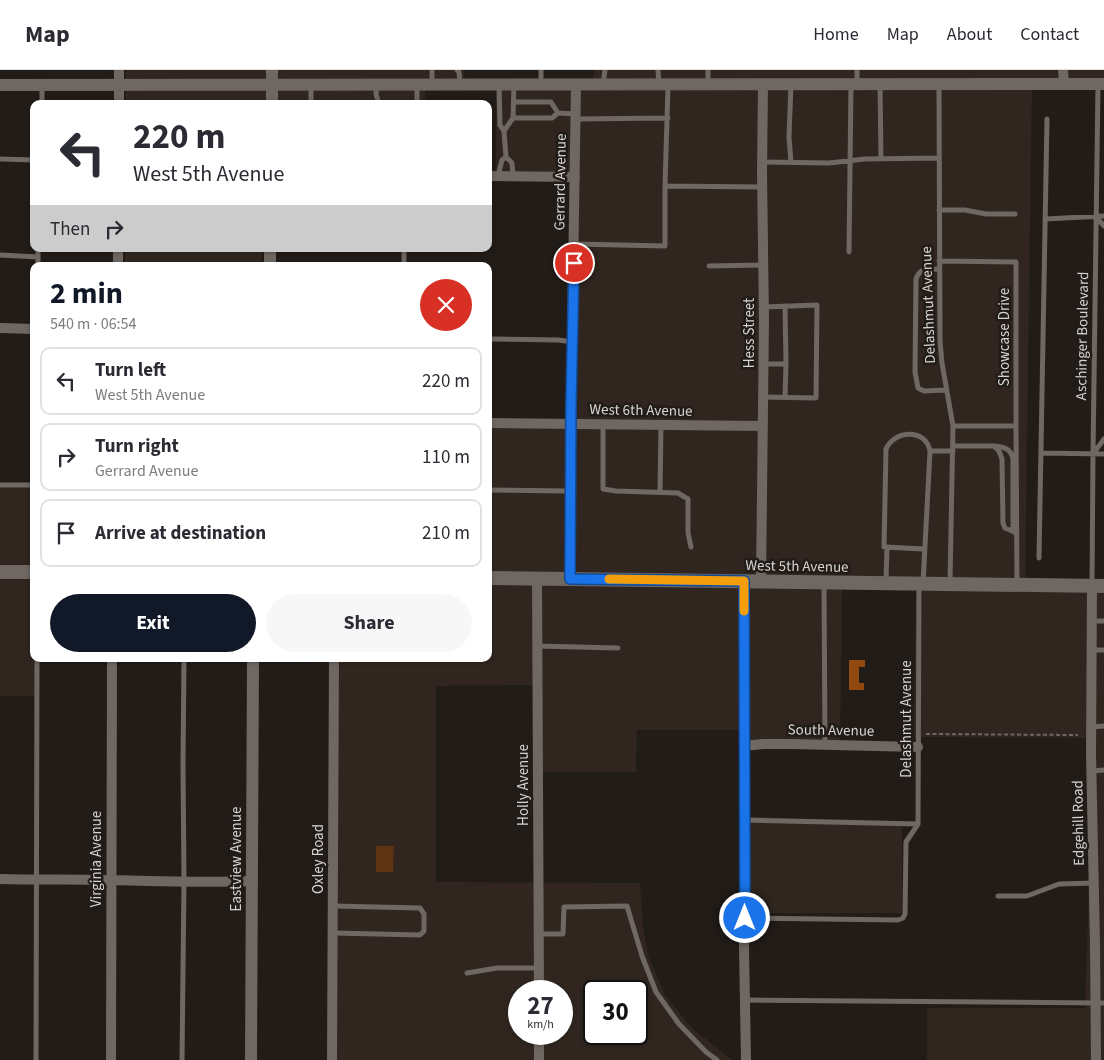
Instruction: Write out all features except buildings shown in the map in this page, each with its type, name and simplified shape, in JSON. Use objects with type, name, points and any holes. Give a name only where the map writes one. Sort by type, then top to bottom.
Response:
[{"type":"main road","points":[[0,572],[30,572]]},
{"type":"main road","name":"West 5th Avenue","points":[[492,578],[1098,586]]},
{"type":"street","points":[[119,70],[119,100]]},
{"type":"street","points":[[272,70],[272,100]]},
{"type":"street","points":[[1063,70],[1064,84]]},
{"type":"street","name":"Hess Street","points":[[762,581],[764,397],[763,84]]},
{"type":"street","points":[[0,86],[1101,84]]},
{"type":"street","name":"Gerrard Avenue","points":[[570,579],[570,424],[576,85]]},
{"type":"street","points":[[494,176],[574,177]]},
{"type":"street","points":[[0,328],[30,329]]},
{"type":"street","name":"West 6th Avenue","points":[[492,423],[763,426]]},
{"type":"street","name":"Holly Avenue","points":[[537,578],[539,980]]},
{"type":"street","points":[[744,581],[746,1060]]},
{"type":"street","name":"Edgehill Road","points":[[1096,1060],[1100,1002],[1094,883],[1091,727],[1092,621],[1098,586]]},
{"type":"street","name":"Virginia Avenue","points":[[111,1060],[112,662]]},
{"type":"street","name":"Eastview Avenue","points":[[251,1060],[253,662]]},
{"type":"street","name":"Oxley Road","points":[[332,1060],[334,662]]},
{"type":"street","name":"South Avenue","points":[[744,746],[764,744],[918,747]]},
{"type":"street","points":[[0,880],[252,881]]},
{"type":"street","points":[[539,1045],[539,1060]]},
{"type":"lane","points":[[432,70],[432,84]]},
{"type":"lane","points":[[457,70],[459,72],[460,84]]},
{"type":"lane","points":[[541,70],[541,85]]},
{"type":"lane","points":[[603,85],[605,70]]},
{"type":"lane","points":[[574,244],[665,246],[668,118],[664,85],[658,70]]},
{"type":"lane","points":[[708,70],[708,85]]},
{"type":"lane","points":[[849,252],[854,84],[857,70]]},
{"type":"lane","points":[[417,84],[417,100]]},
{"type":"lane","points":[[791,84],[789,136],[791,162]]},
{"type":"lane","points":[[880,84],[881,159]]},
{"type":"lane","name":"Delashmut Avenue","points":[[939,84],[940,341],[953,426],[950,585]]},
{"type":"lane","name":"Aschinger Boulevard","points":[[1098,586],[1093,454],[1096,217],[1101,84]]},
{"type":"lane","points":[[42,85],[42,100]]},
{"type":"lane","points":[[311,85],[312,100]]},
{"type":"lane","points":[[377,85],[378,100]]},
{"type":"lane","points":[[499,85],[500,126],[504,131],[506,157],[512,163],[513,176]]},
{"type":"lane","points":[[504,131],[513,118],[514,85]]},
{"type":"lane","points":[[514,102],[551,102],[558,113],[575,116],[668,118]]},
{"type":"lane","points":[[513,118],[552,118],[558,113]]},
{"type":"lane","points":[[1039,558],[1047,119]]},
{"type":"lane","points":[[494,176],[502,160],[506,157]]},
{"type":"lane","points":[[762,162],[829,163],[851,160],[939,158]]},
{"type":"lane","points":[[0,159],[30,160]]},
{"type":"lane","points":[[665,186],[762,187]]},
{"type":"lane","points":[[939,210],[965,210],[986,214],[1015,214]]},
{"type":"lane","points":[[1045,219],[1104,216]]},
{"type":"lane","points":[[1096,217],[1104,226]]},
{"type":"lane","points":[[38,252],[38,262]]},
{"type":"lane","points":[[0,255],[38,257]]},
{"type":"lane","name":"Showcase Drive","points":[[939,261],[1016,262],[1016,426]]},
{"type":"lane","points":[[709,266],[764,265]]},
{"type":"lane","points":[[939,269],[922,270],[918,273],[916,279],[915,372],[918,388],[924,391],[946,390]]},
{"type":"lane","points":[[785,306],[786,397]]},
{"type":"lane","points":[[764,307],[817,306],[816,398],[764,397]]},
{"type":"lane","points":[[492,340],[559,340],[572,342]]},
{"type":"lane","points":[[764,364],[786,364]]},
{"type":"lane","points":[[603,424],[603,489],[678,493],[688,499],[688,533],[691,547]]},
{"type":"lane","points":[[660,492],[661,425]]},
{"type":"lane","points":[[953,426],[1016,426],[1015,532]]},
{"type":"lane","points":[[924,549],[884,547],[886,449],[890,443],[898,437],[915,434],[921,437],[928,445],[930,451],[1002,446],[1008,449],[1013,459],[1017,585]]},
{"type":"lane","points":[[1093,454],[1104,439]]},
{"type":"lane","points":[[994,446],[999,451],[1002,459],[1003,523],[1005,528],[1015,532]]},
{"type":"lane","name":"Delashmut Avenue","points":[[918,824],[921,584],[930,451]]},
{"type":"lane","points":[[1041,453],[1104,454]]},
{"type":"lane","points":[[0,485],[30,485]]},
{"type":"lane","points":[[492,490],[570,491]]},
{"type":"lane","points":[[886,584],[887,547]]},
{"type":"lane","points":[[824,583],[825,745]]},
{"type":"lane","points":[[1092,621],[1104,621]]},
{"type":"lane","points":[[537,646],[618,648]]},
{"type":"lane","points":[[1092,650],[1104,650]]},
{"type":"lane","points":[[36,1060],[37,662]]},
{"type":"lane","points":[[182,1060],[184,662]]},
{"type":"lane","points":[[1091,727],[1104,726]]},
{"type":"lane","points":[[1092,771],[1104,770]]},
{"type":"lane","points":[[745,820],[918,824]]},
{"type":"lane","points":[[745,918],[898,920],[903,918],[905,914],[906,842],[918,824]]},
{"type":"lane","points":[[998,896],[1027,896],[1059,884],[1094,883]]},
{"type":"lane","points":[[333,906],[420,908],[424,914],[424,931],[420,935],[333,933]]},
{"type":"lane","points":[[539,934],[563,934],[564,907],[627,906],[642,956],[656,992],[679,1024],[706,1052],[717,1060]]},
{"type":"lane","points":[[467,973],[496,968],[539,968]]},
{"type":"lane","points":[[745,1000],[1100,1002]]},
{"type":"path","points":[[918,733],[1078,735]]},
{"type":"shaded area","points":[[126,70],[464,70],[464,85],[425,85],[425,100],[126,100]]},
{"type":"shaded area","points":[[594,70],[1104,70],[1104,83],[1032,83],[1025,584],[1104,585],[1104,1060],[927,1060],[927,1008],[1085,1008],[1089,884],[1087,738],[914,737],[916,589],[842,590],[840,741],[750,741],[748,730],[637,730],[636,772],[542,772],[540,685],[436,686],[436,882],[640,883],[643,926],[649,958],[665,995],[691,1027],[732,1060],[333,1060],[333,663],[273,662],[492,662],[492,422],[570,423],[573,176],[496,177],[496,85],[593,83]]},
{"type":"shaded area","points":[[125,252],[262,252],[262,262],[125,262]]},
{"type":"shaded area","points":[[0,485],[30,486],[30,662],[37,662],[36,696],[0,696]]},
{"type":"shaded area","points":[[849,660],[865,660],[865,667],[859,667],[859,683],[864,683],[864,690],[849,690]]},
{"type":"shaded area","points":[[748,817],[902,821],[902,913],[750,913]]},
{"type":"shaded area","points":[[376,846],[394,846],[393,872],[376,872]]},
{"type":"slow traffic","points":[[609,579],[744,581],[744,611]]},
{"type":"route","points":[[574,263],[570,579],[744,581],[745,918]]}]
